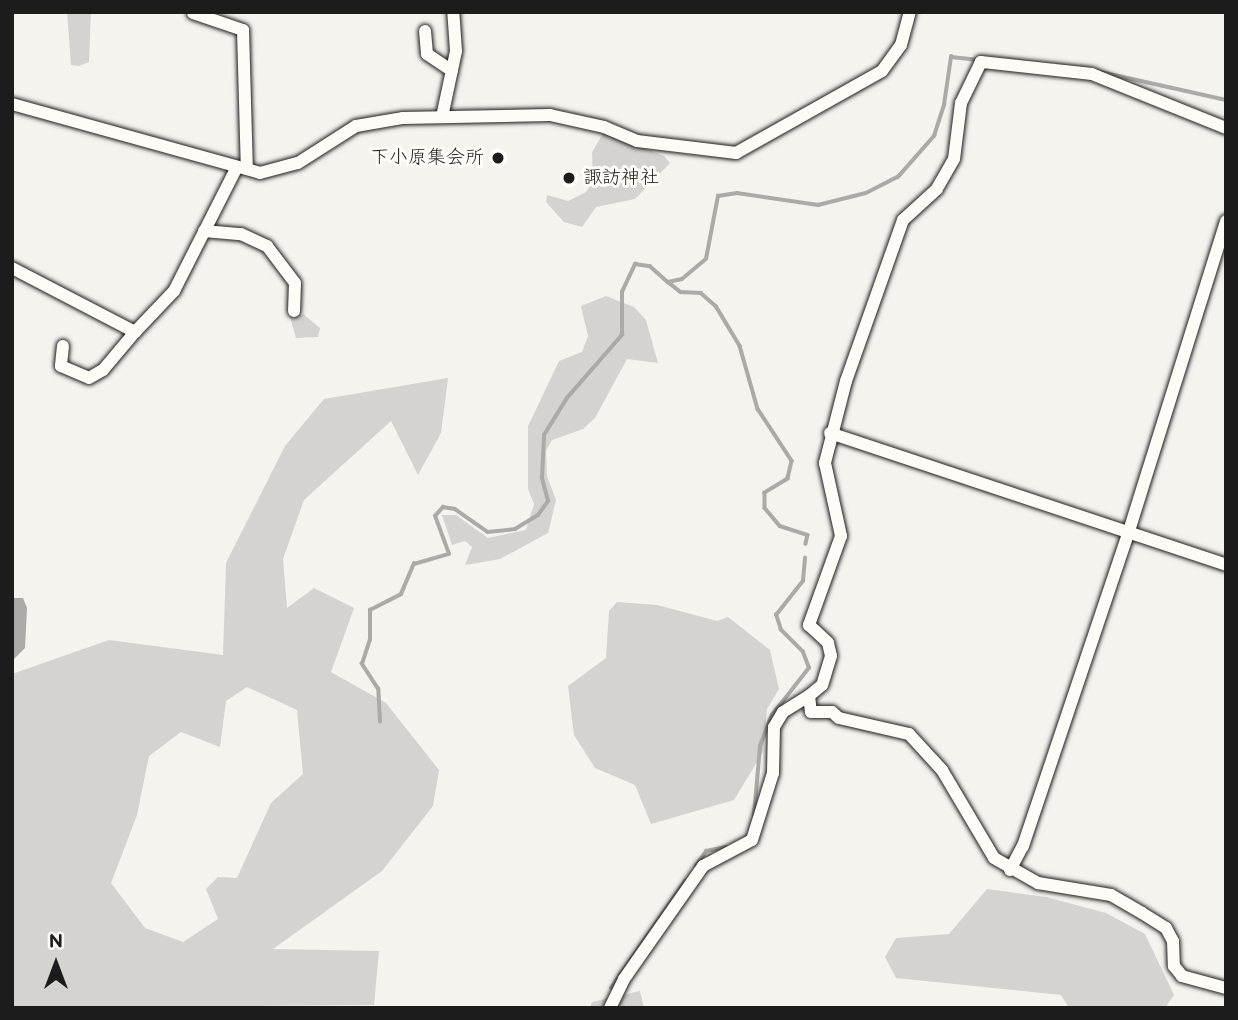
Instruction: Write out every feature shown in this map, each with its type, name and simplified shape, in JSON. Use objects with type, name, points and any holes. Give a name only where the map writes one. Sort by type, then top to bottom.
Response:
[{"type":"street","points":[[442,117],[456,51],[453,12]]},
{"type":"street","points":[[12,104],[260,173],[298,163],[356,127],[442,117],[550,115],[604,127],[637,141],[736,153],[882,71],[901,45],[910,12]]},
{"type":"street","points":[[63,346],[61,366],[89,377],[103,370],[174,291],[204,231],[242,168],[243,30],[193,13]]},
{"type":"street","points":[[425,31],[427,54],[452,71]]},
{"type":"street","points":[[610,1008],[624,979],[703,866],[752,840],[773,773],[774,727],[783,712],[822,685],[831,656],[828,643],[809,625],[811,611],[841,536],[825,463],[831,433],[892,246],[903,220],[937,189],[954,159],[961,103],[981,62],[1092,74],[1226,128]]},
{"type":"street","points":[[1010,870],[1023,846],[1128,534],[1226,221]]},
{"type":"street","points":[[204,231],[241,234],[267,246],[295,282],[294,311]]},
{"type":"street","points":[[12,268],[135,332]]},
{"type":"street","points":[[831,433],[1226,565]]},
{"type":"street","points":[[809,696],[811,712],[832,712],[839,718],[909,734],[942,770],[994,858],[1010,870],[1038,883],[1111,895],[1166,928],[1174,966],[1182,976],[1226,988]]},
{"type":"shaded area","points":[[67,12],[91,12],[89,62],[79,66],[71,65]]},
{"type":"shaded area","points":[[604,132],[664,156],[670,163],[635,199],[596,207],[582,227],[564,222],[546,202],[547,195],[568,201],[586,192],[593,181],[592,152]]},
{"type":"shaded area","points":[[606,296],[634,307],[646,320],[658,363],[627,359],[595,418],[583,429],[552,440],[546,451],[547,476],[556,500],[548,533],[500,559],[465,565],[472,547],[465,541],[452,545],[442,515],[456,515],[488,538],[526,530],[534,504],[528,489],[528,426],[559,361],[582,352],[588,336],[581,306]]},
{"type":"shaded area","points":[[303,314],[320,328],[318,337],[296,338],[290,317]]},
{"type":"shaded area","points":[[448,378],[441,433],[418,475],[391,421],[304,500],[283,559],[287,608],[314,588],[354,608],[331,672],[386,703],[439,770],[433,806],[382,871],[273,949],[379,951],[374,1005],[12,1008],[12,674],[109,640],[223,655],[226,563],[285,446],[324,399]],"holes":[[[247,687],[297,710],[303,774],[271,803],[237,878],[218,877],[206,889],[218,919],[183,942],[145,928],[111,883],[137,815],[149,756],[181,732],[220,747],[226,701]]]},
{"type":"shaded area","points":[[12,598],[23,598],[27,608],[25,648],[13,660]]},
{"type":"shaded area","points":[[617,602],[657,605],[717,621],[728,617],[770,650],[779,689],[767,709],[763,752],[734,800],[651,824],[635,785],[595,768],[574,735],[568,686],[606,658],[609,611]]},
{"type":"shaded area","points":[[987,889],[1046,897],[1106,913],[1145,934],[1174,995],[1165,1008],[1069,1008],[1061,995],[896,978],[885,957],[896,938],[949,934]]},
{"type":"shaded area","points":[[640,991],[644,1008],[590,1008],[592,1002]]},
{"type":"waterway","points":[[380,722],[378,689],[362,664],[370,640],[370,610],[401,594],[414,564],[449,554],[435,516],[443,507],[455,509],[488,532],[515,529],[538,515],[548,501],[542,478],[544,435],[567,398],[622,335],[622,292],[635,264],[650,266],[668,282],[682,279],[706,259],[718,196],[737,193],[818,205],[866,193],[898,177],[934,136],[944,105],[951,57],[979,60]]},
{"type":"waterway","points":[[1101,72],[1226,100]]},
{"type":"waterway","points":[[668,282],[681,292],[701,293],[716,306],[740,346],[758,409],[792,461],[788,479],[765,493],[765,508],[780,526],[808,535],[806,544]]},
{"type":"waterway","points":[[754,816],[760,746],[772,715],[809,668],[803,652],[781,630],[776,615],[803,581],[805,558]]},
{"type":"waterway","points":[[696,866],[706,851],[726,847]]},
{"type":"waterway","points":[[611,988],[685,881]]},
{"type":"place","name":"下小原集会所","points":[[498,158]]},
{"type":"place","name":"諏訪神社","points":[[569,178]]}]
